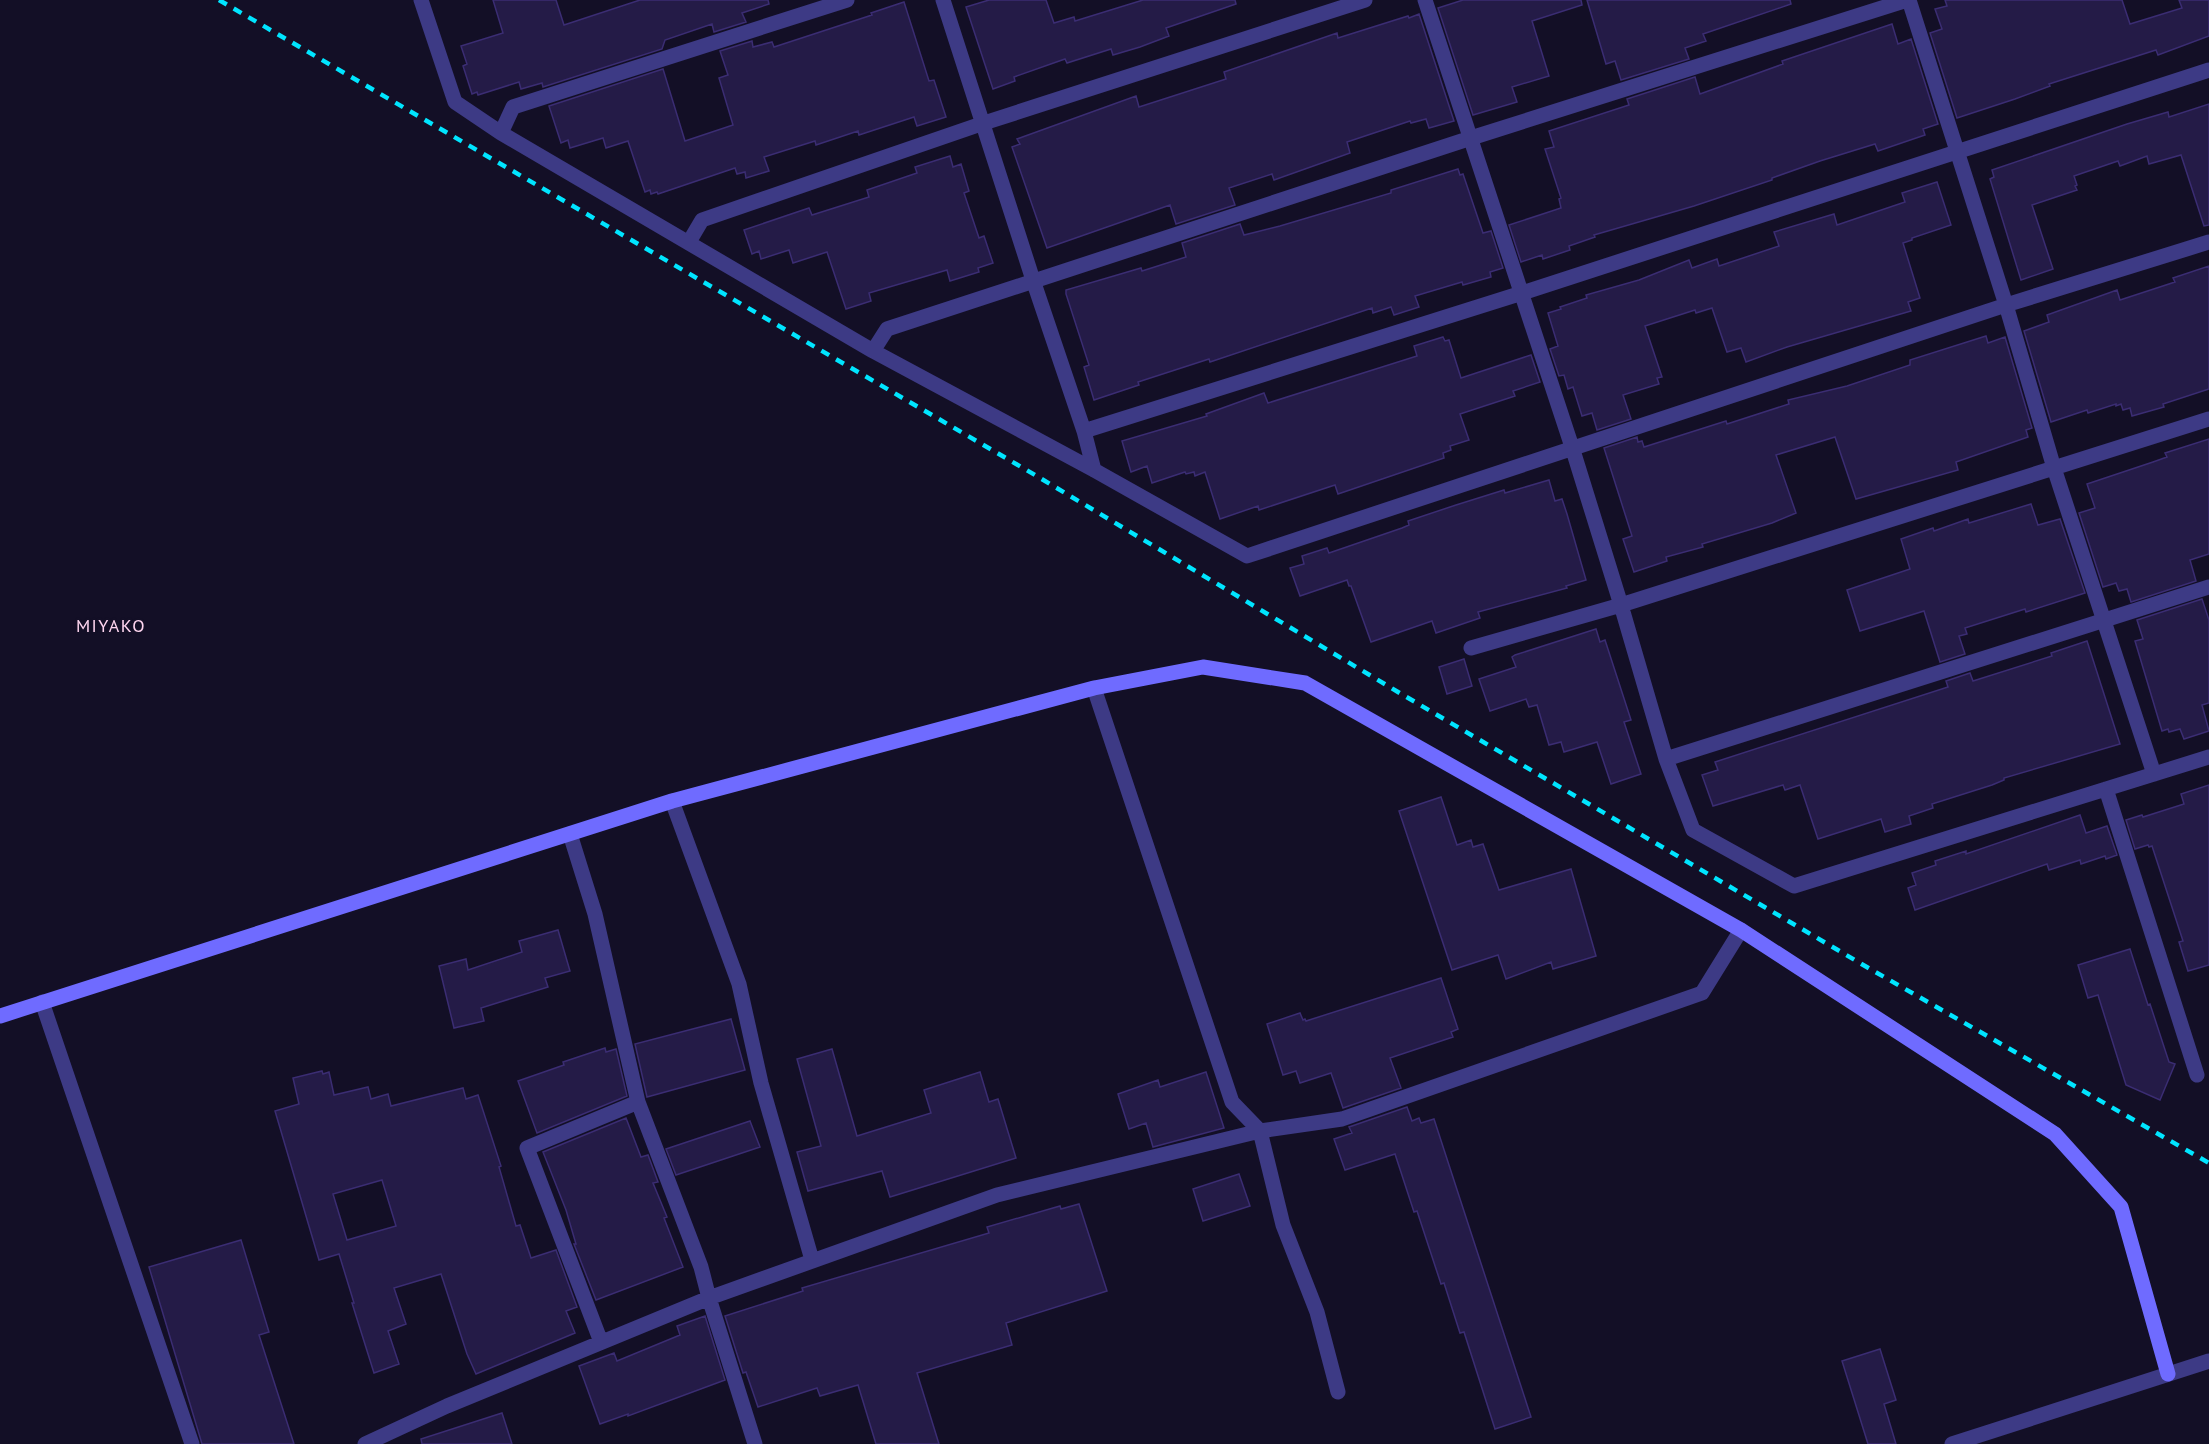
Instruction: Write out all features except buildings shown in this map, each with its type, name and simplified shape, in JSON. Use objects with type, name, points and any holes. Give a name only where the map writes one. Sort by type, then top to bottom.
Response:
[{"type":"street","points":[[421,0],[455,102],[501,134],[873,351],[1094,470],[1246,556],[2006,305],[2209,242]]},
{"type":"street","points":[[501,134],[513,107],[847,0]]},
{"type":"street","points":[[943,0],[1084,431],[1094,470]]},
{"type":"street","points":[[689,242],[702,220],[984,123],[1365,0]]},
{"type":"street","points":[[1425,0],[1572,447],[1666,759],[1693,830],[1794,886],[2209,757]]},
{"type":"street","points":[[873,351],[887,329],[1471,138],[1908,0],[2006,305],[2054,468],[2154,774]]},
{"type":"street","points":[[1084,431],[1522,293],[2209,70]]},
{"type":"street","points":[[1471,648],[1621,605],[2209,419]]},
{"type":"street","points":[[1666,759],[2209,587]]},
{"type":"street","points":[[0,1016],[672,801],[1094,688],[1203,667],[1305,683],[1741,930],[2055,1134],[2121,1207],[2168,1374]]},
{"type":"street","points":[[1094,688],[1232,1102],[1260,1131],[1283,1225],[1317,1312],[1338,1392]]},
{"type":"street","points":[[2106,789],[2197,1075]]},
{"type":"street","points":[[672,801],[738,984],[761,1083],[812,1260]]},
{"type":"street","points":[[570,834],[596,914],[638,1102],[701,1267],[755,1444]]},
{"type":"street","points":[[364,1444],[393,1438],[447,1406],[709,1298],[997,1195],[1260,1131],[1342,1119],[1702,993],[1741,930]]},
{"type":"street","points":[[42,1002],[192,1444]]},
{"type":"street","points":[[601,1342],[527,1148],[638,1102]]},
{"type":"street","points":[[1953,1444],[2209,1360]]},
{"type":"railway","points":[[219,0],[1035,475],[1398,692],[1865,966],[2209,1163]]},
{"type":"district","name":"MIYAKO","points":[[111,625]]}]
